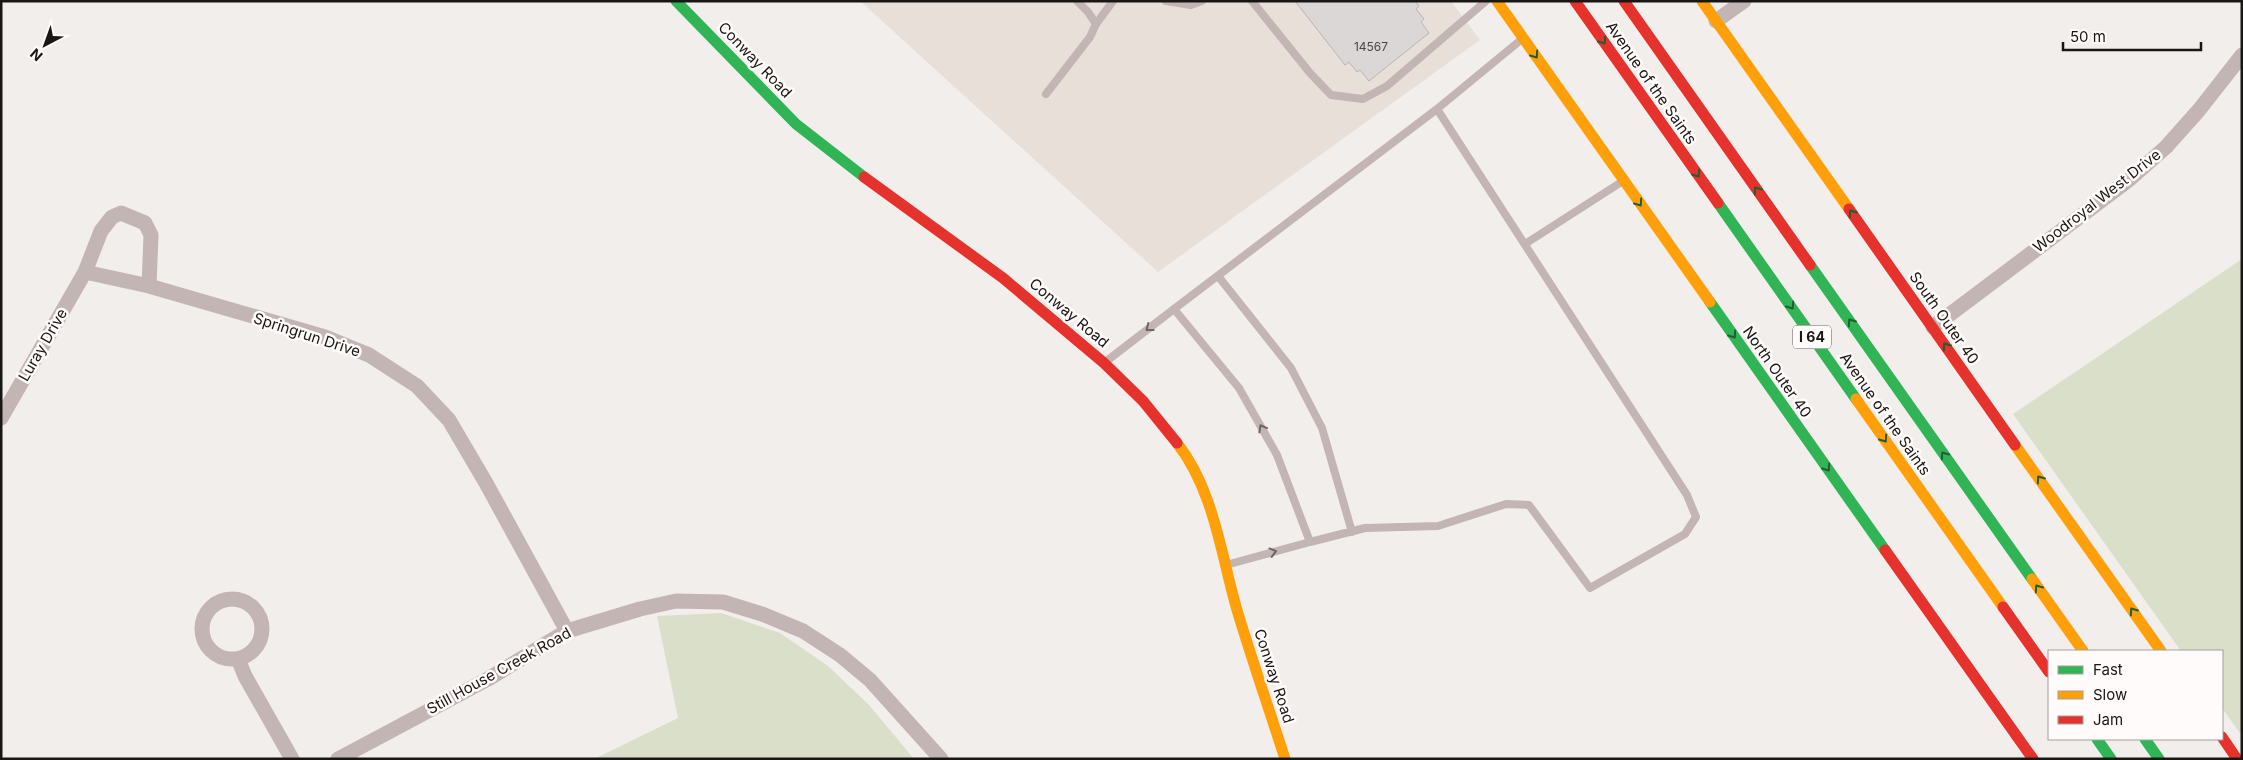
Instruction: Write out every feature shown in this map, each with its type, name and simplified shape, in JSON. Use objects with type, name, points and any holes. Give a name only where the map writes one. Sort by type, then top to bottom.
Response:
[{"type":"main road","name":"Conway Road","points":[[676,1],[796,124],[841,160],[1004,278],[1104,363],[1143,401],[1182,450],[1199,482],[1285,759]]},
{"type":"main road","name":"North Outer 40","points":[[1497,1],[2033,759]]},
{"type":"main road","name":"Avenue of the Saints","points":[[1575,1],[2048,671]]},
{"type":"main road","name":"Avenue of the Saints","points":[[1624,1],[2082,650]]},
{"type":"main road","name":"South Outer 40","points":[[1702,1],[2160,650]]},
{"type":"main road","points":[[2223,738],[2238,759]]},
{"type":"main road","points":[[2097,740],[2111,759]]},
{"type":"main road","points":[[2146,740],[2159,759]]},
{"type":"street","points":[[1716,21],[1744,1]]},
{"type":"street","name":"Woodroyal West Drive","points":[[1933,327],[2130,179],[2166,147],[2199,110],[2242,55]]},
{"type":"street","name":"Luray Drive","points":[[1,418],[85,272],[101,231],[112,217],[121,213],[145,223],[151,235],[149,286]]},
{"type":"street","name":"Springrun Drive","points":[[85,272],[149,286],[325,337],[369,355],[417,386],[449,420],[486,483],[567,631]]},
{"type":"street","points":[[231,598],[241,600],[251,605],[260,616],[261,637],[256,647],[249,654],[238,658],[228,659],[218,656],[203,641],[202,624],[205,614],[221,600],[231,598]]},
{"type":"street","name":"Still House Creek Road","points":[[338,759],[488,679],[567,631],[640,609],[676,601],[723,602],[762,614],[804,631],[840,655],[870,680],[941,759]]},
{"type":"street","points":[[238,658],[245,676],[292,759]]},
{"type":"lane","points":[[1077,1],[1096,24]]},
{"type":"lane","points":[[1046,94],[1090,37],[1096,24],[1113,1]]},
{"type":"lane","points":[[1166,1],[1190,5],[1202,1]]},
{"type":"lane","points":[[1252,1],[1310,73],[1331,95],[1363,99],[1387,86],[1486,1]]},
{"type":"lane","points":[[1104,363],[1437,109],[1523,38]]},
{"type":"lane","points":[[1226,565],[1365,528],[1438,526],[1506,504],[1529,505],[1590,588],[1685,534],[1696,517],[1687,494],[1437,109]]},
{"type":"lane","points":[[1525,244],[1623,181]]},
{"type":"lane","points":[[1218,276],[1291,368],[1322,428],[1352,532]]},
{"type":"lane","points":[[1174,309],[1239,388],[1277,455],[1310,542]]},
{"type":"shaded area","points":[[860,1],[1451,1],[1480,40],[1158,272]]},
{"type":"green space","points":[[2242,259],[2242,736],[2223,709],[2223,650],[2180,650],[2013,414]]},
{"type":"green space","points":[[721,613],[780,633],[828,666],[869,705],[914,759],[594,759],[678,718],[657,616]]},
{"type":"building","points":[[1295,1],[1415,1],[1419,6],[1416,9],[1424,19],[1421,22],[1429,33],[1369,81],[1360,70],[1357,72],[1349,62],[1345,65]]},
{"type":"traffic: fast","points":[[676,1],[796,124],[864,177]]},
{"type":"traffic: fast","points":[[1718,203],[1856,399]]},
{"type":"traffic: fast","points":[[1810,265],[2032,579]]},
{"type":"traffic: fast","points":[[1710,302],[1885,550]]},
{"type":"traffic: fast","points":[[2098,740],[2111,759]]},
{"type":"traffic: fast","points":[[2146,740],[2159,759]]},
{"type":"traffic: slow","points":[[1497,1],[1710,302]]},
{"type":"traffic: slow","points":[[1702,1],[1849,209]]},
{"type":"traffic: slow","points":[[1856,399],[2003,607]]},
{"type":"traffic: slow","points":[[1177,443],[1190,461],[1208,502],[1237,610],[1285,759]]},
{"type":"traffic: slow","points":[[2015,445],[2160,650]]},
{"type":"traffic: slow","points":[[2032,579],[2082,650]]},
{"type":"traffic: jam","points":[[1575,1],[1718,203]]},
{"type":"traffic: jam","points":[[1624,1],[1810,265]]},
{"type":"traffic: jam","points":[[864,177],[1003,278],[1104,363],[1143,401],[1177,443]]},
{"type":"traffic: jam","points":[[1849,209],[2015,445]]},
{"type":"traffic: jam","points":[[1885,550],[2033,759]]},
{"type":"traffic: jam","points":[[2003,607],[2048,671]]},
{"type":"traffic: jam","points":[[2223,738],[2237,759]]}]
